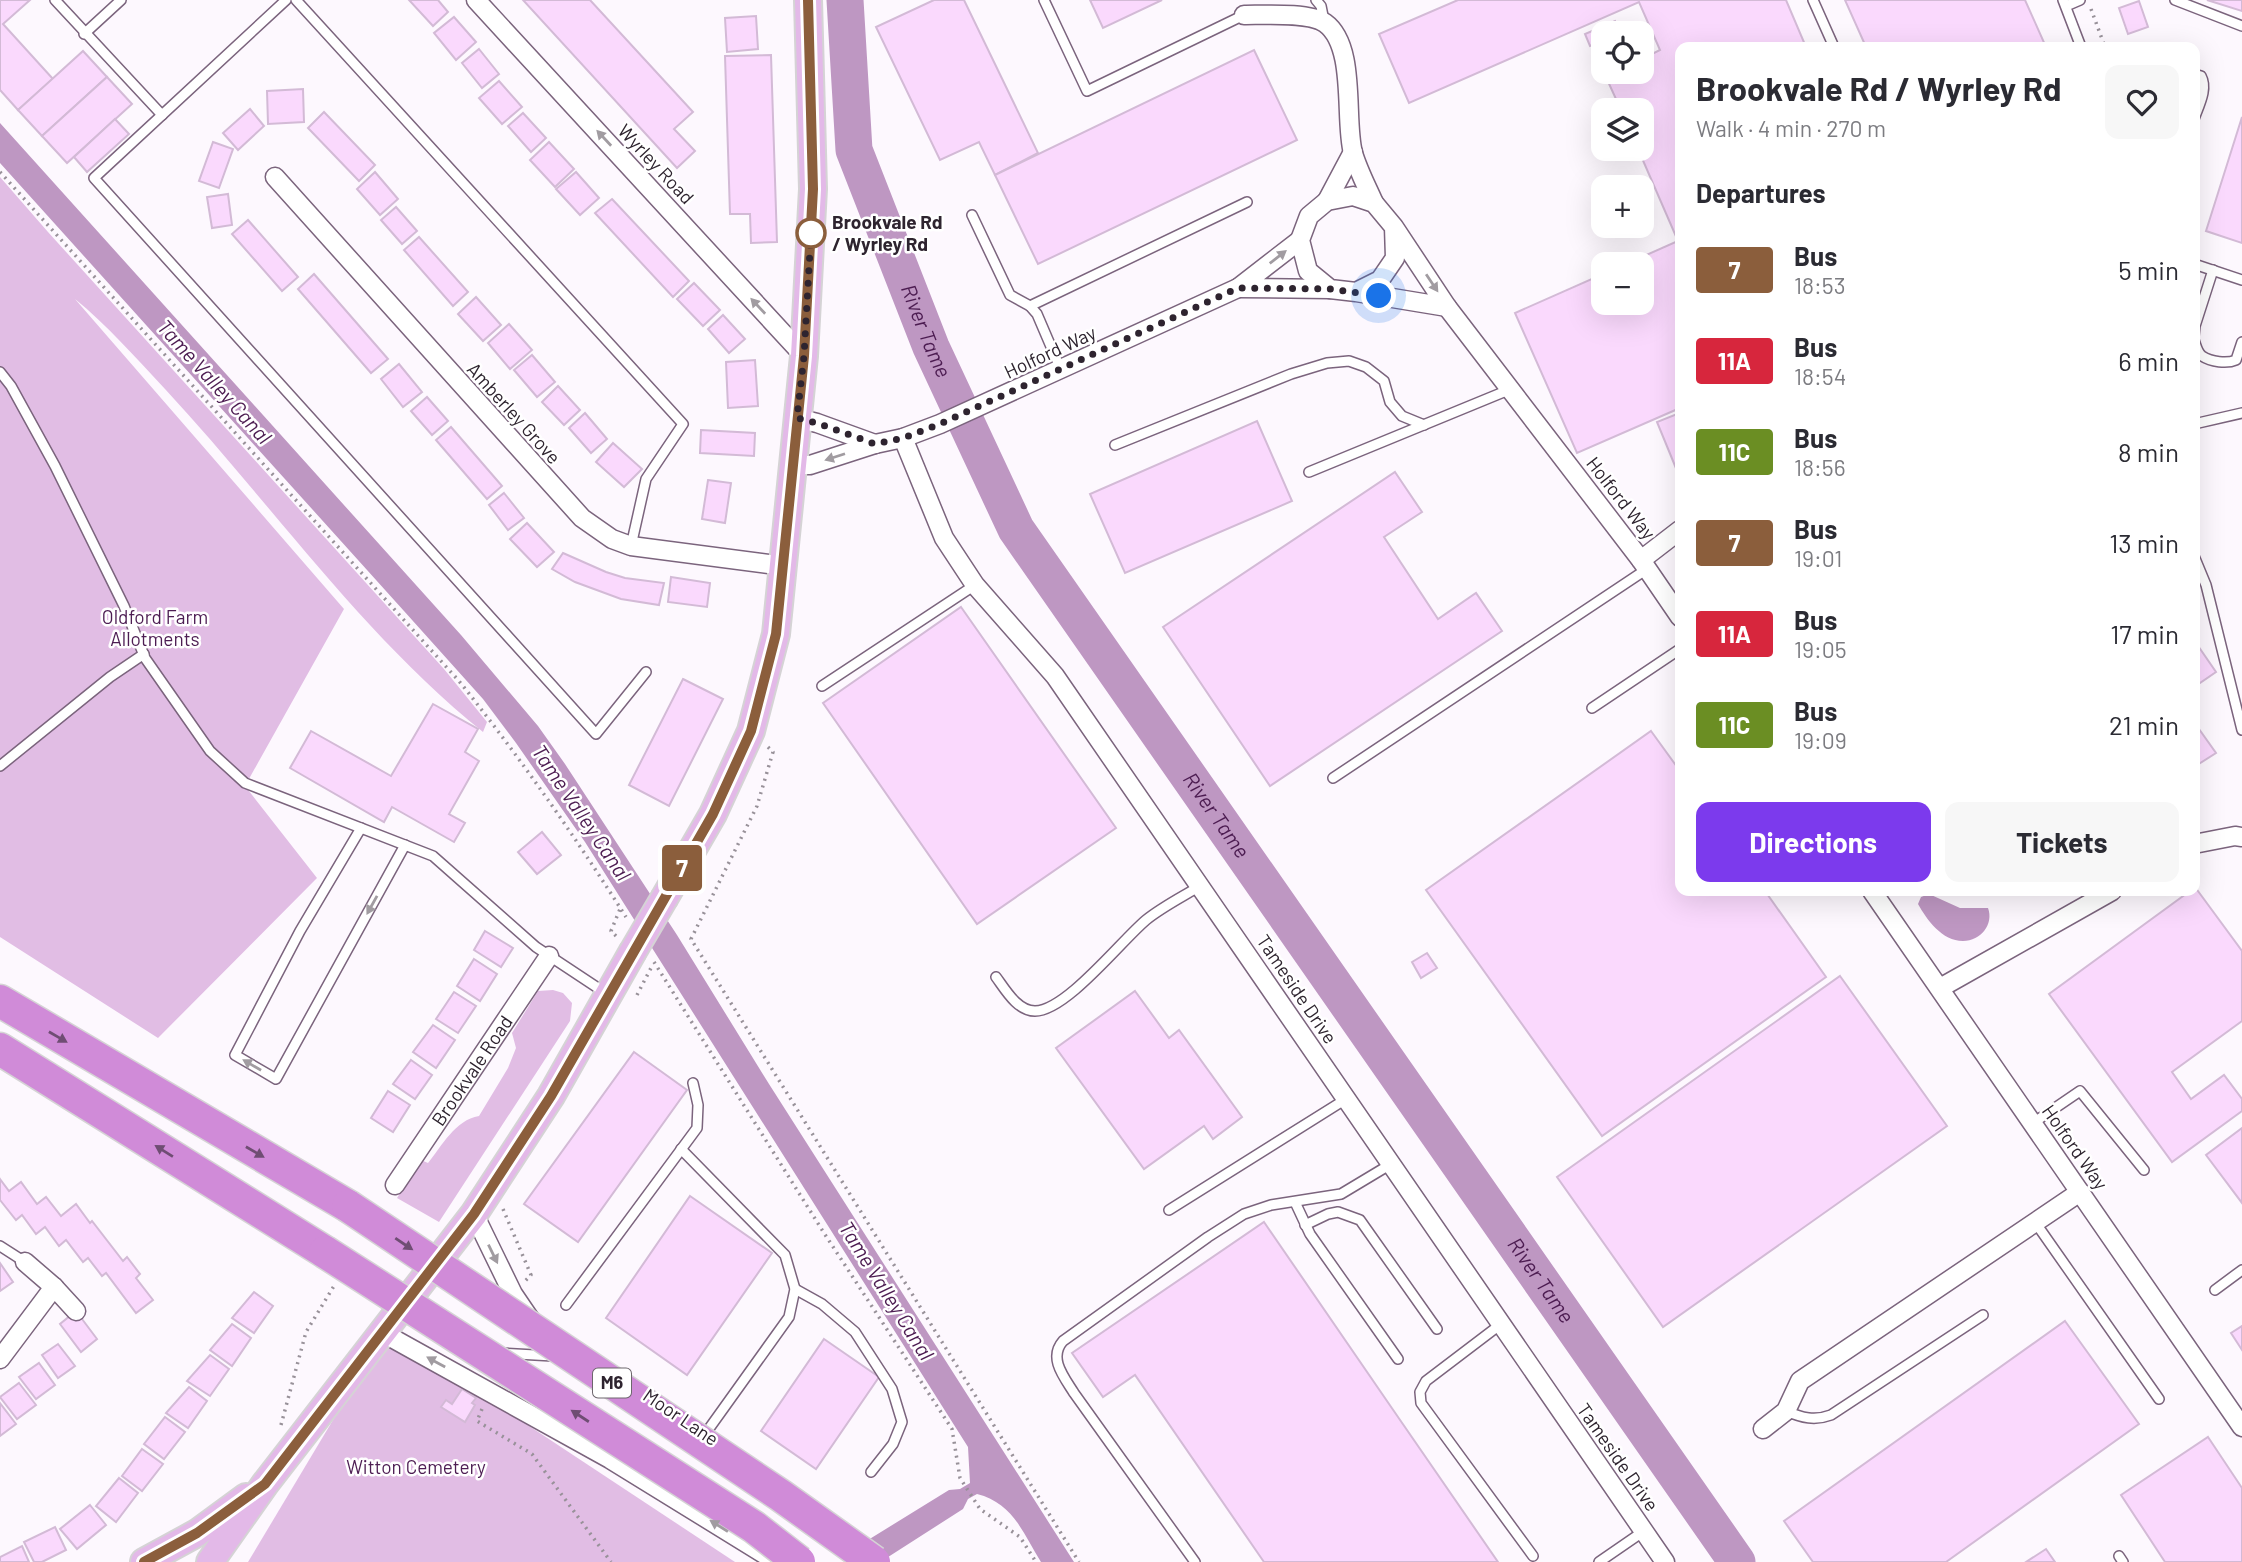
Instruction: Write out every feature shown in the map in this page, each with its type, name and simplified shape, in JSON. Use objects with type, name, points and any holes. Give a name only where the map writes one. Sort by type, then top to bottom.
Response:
[{"type":"highway","name":"M6","points":[[0,1001],[348,1206],[769,1487],[874,1562]]},
{"type":"highway","name":"M6","points":[[0,1049],[333,1264],[754,1527],[799,1562]]},
{"type":"main road","points":[[210,1562],[265,1484],[474,1214],[551,1096],[713,814],[751,731],[776,634],[804,356],[813,189],[808,0]]},
{"type":"main road","points":[[145,1562],[197,1533],[265,1484]]},
{"type":"street","name":"Wyrley Road","points":[[476,0],[804,356]]},
{"type":"street","points":[[1244,15],[1297,15],[1324,23],[1338,39],[1347,76],[1353,152],[1374,203],[1394,227],[1395,258],[1380,281],[1356,292]]},
{"type":"street","points":[[1353,152],[1327,201],[1309,216],[1300,240],[1308,271],[1330,289],[1447,307]]},
{"type":"street","name":"Amberley Grove","points":[[275,177],[582,518],[612,539],[631,545],[784,566]]},
{"type":"street","points":[[1327,201],[1353,196],[1374,203]]},
{"type":"street","name":"Holford Way","points":[[1394,227],[1447,307],[1644,564],[1675,610]]},
{"type":"street","name":"Holford Way","points":[[794,465],[810,465],[903,438],[1006,396],[1238,288],[1300,240]]},
{"type":"street","name":"Holford Way","points":[[1238,288],[1330,289]]},
{"type":"street","points":[[797,418],[875,444]]},
{"type":"street","name":"Tameside Drive","points":[[903,438],[944,538],[975,585],[1055,676],[1665,1562]]},
{"type":"street","points":[[1644,564],[1675,535]]},
{"type":"street","points":[[2200,843],[2242,836]]},
{"type":"street","name":"Holford Way","points":[[1876,896],[2242,1427]]},
{"type":"street","points":[[1940,988],[2103,896]]},
{"type":"street","name":"Brookvale Road","points":[[395,1185],[549,956]]},
{"type":"street","points":[[1763,1429],[1786,1411],[1800,1381],[2080,1192]]},
{"type":"street","name":"Moor Lane","points":[[474,1214],[513,1294],[555,1356],[694,1449],[847,1562]]},
{"type":"street","points":[[25,1262],[76,1311]]},
{"type":"street","points":[[0,1359],[54,1287]]},
{"type":"street","points":[[383,1333],[610,1459],[777,1562]]},
{"type":"lane","points":[[55,0],[162,115]]},
{"type":"lane","points":[[85,34],[121,0]]},
{"type":"lane","points":[[286,0],[94,178],[596,734],[646,672]]},
{"type":"lane","points":[[296,0],[684,424],[646,479],[631,545]]},
{"type":"lane","points":[[1044,0],[1087,91],[1244,15]]},
{"type":"lane","points":[[1316,0],[1321,6],[1324,23]]},
{"type":"lane","points":[[1814,0],[1832,42]]},
{"type":"lane","points":[[2079,42],[2064,3],[2080,0]]},
{"type":"lane","points":[[2175,0],[2242,26]]},
{"type":"lane","points":[[2200,76],[2204,81],[2200,102]]},
{"type":"lane","points":[[1030,306],[1247,202]]},
{"type":"lane","points":[[972,215],[1010,295],[1030,306],[1037,314],[1061,370]]},
{"type":"lane","points":[[2200,266],[2242,280]]},
{"type":"lane","points":[[2200,311],[2213,270]]},
{"type":"lane","points":[[2200,353],[2227,364],[2236,360],[2242,342]]},
{"type":"lane","points":[[1115,445],[1291,374],[1327,363],[1349,361],[1366,367],[1384,381],[1390,402],[1402,416],[1424,425]]},
{"type":"lane","points":[[0,372],[11,386],[55,466],[124,606],[144,654],[197,736],[210,751],[245,783],[433,856],[549,956],[625,963]]},
{"type":"lane","points":[[1309,472],[1511,389]]},
{"type":"lane","points":[[2200,424],[2242,413]]},
{"type":"lane","points":[[1333,778],[1644,564]]},
{"type":"lane","points":[[2200,570],[2206,585],[2242,730]]},
{"type":"lane","points":[[822,686],[975,585]]},
{"type":"lane","points":[[1592,708],[1675,652]]},
{"type":"lane","points":[[0,766],[110,677],[144,654]]},
{"type":"lane","points":[[361,828],[300,931],[235,1055],[276,1079],[405,845]]},
{"type":"lane","points":[[996,977],[1017,1004],[1035,1011],[1044,1009],[1080,985],[1147,919],[1200,886]]},
{"type":"lane","points":[[566,1305],[697,1128],[698,1105],[693,1083]]},
{"type":"lane","points":[[2033,1123],[2080,1091],[2144,1170]]},
{"type":"lane","points":[[1170,1210],[1346,1099]]},
{"type":"lane","points":[[681,1149],[785,1255],[795,1289],[789,1317],[694,1449]]},
{"type":"lane","points":[[1195,1562],[1074,1393],[1059,1369],[1057,1348],[1198,1244],[1244,1214],[1271,1205],[1341,1194],[1391,1164]]},
{"type":"lane","points":[[1295,1202],[1305,1225],[1398,1359]]},
{"type":"lane","points":[[1305,1225],[1338,1212],[1360,1220],[1437,1329]]},
{"type":"lane","points":[[2035,1222],[2159,1399]]},
{"type":"lane","points":[[0,1246],[25,1262]]},
{"type":"lane","points":[[2215,1290],[2242,1270]]},
{"type":"lane","points":[[795,1289],[822,1304],[855,1332],[892,1389],[902,1422],[892,1444],[871,1472]]},
{"type":"lane","points":[[1786,1411],[1811,1419],[1822,1419],[1831,1415],[1983,1315]]},
{"type":"lane","points":[[1501,1324],[1426,1381],[1420,1392],[1421,1403],[1533,1556]]},
{"type":"lane","points":[[489,1391],[502,1351],[555,1356]]},
{"type":"lane","points":[[1599,1562],[1644,1531]]},
{"type":"path","points":[[2088,0],[2103,42]]},
{"type":"path","points":[[0,172],[459,681],[504,737],[548,799],[628,920]]},
{"type":"path","points":[[751,731],[773,752],[757,806],[691,939],[1079,1562]]},
{"type":"path","points":[[620,908],[611,931],[637,995]]},
{"type":"path","points":[[625,963],[824,1233],[952,1429],[960,1478],[980,1509],[1020,1536],[1036,1562]]},
{"type":"path","points":[[503,1208],[531,1275],[513,1294]]},
{"type":"path","points":[[279,1433],[306,1332],[333,1264]]},
{"type":"path","points":[[489,1391],[477,1421],[532,1454],[611,1562]]},
{"type":"green space","name":"Oldford Farm Allotments","points":[[0,177],[444,669],[487,722],[483,732],[397,653],[357,611],[165,389],[110,331],[75,299],[344,609],[245,786],[317,878],[158,1038],[0,937]]},
{"type":"green space","points":[[553,990],[563,993],[572,1003],[570,1021],[439,1222],[397,1198],[421,1160],[428,1163],[456,1128],[470,1118],[479,1116],[508,1068],[516,1048],[512,1033],[538,991]]},
{"type":"green space","name":"Witton Cemetery","points":[[385,1340],[452,1375],[735,1562],[248,1562],[333,1420]]},
{"type":"water","name":"Tame Valley Canal","points":[[0,123],[461,635],[538,726],[677,935],[1074,1562],[1041,1562],[1016,1520],[1000,1504],[977,1494],[968,1499],[963,1509],[885,1559],[868,1540],[949,1490],[960,1489],[970,1483],[968,1447],[585,842],[516,743],[483,699],[0,163]]},
{"type":"water","points":[[1933,896],[1960,908],[1988,908],[1989,920],[1984,930],[1975,938],[1955,940],[1942,934],[1931,923],[1918,904],[1921,897]]},
{"type":"building","points":[[0,0],[30,0],[3,24],[53,79],[18,110],[0,90]]},
{"type":"building","points":[[409,0],[438,0],[448,12],[433,26]]},
{"type":"building","points":[[523,0],[590,0],[693,112],[674,129],[695,151],[677,168]]},
{"type":"building","points":[[934,0],[964,0],[1038,153],[995,175],[979,142],[940,160],[876,27]]},
{"type":"building","points":[[1090,0],[1162,0],[1103,28]]},
{"type":"building","points":[[1458,0],[1786,0],[1804,42],[1675,42],[1675,234],[1654,186],[1654,175],[1649,175],[1643,161],[1654,161],[1654,98],[1616,98],[1609,84],[1654,84],[1654,53],[1660,50],[1654,36],[1654,21],[1647,21],[1639,2],[1409,103],[1379,34]]},
{"type":"building","points":[[1845,0],[2025,0],[2044,42],[1864,42]]},
{"type":"building","points":[[2207,0],[2242,0],[2242,11]]},
{"type":"building","points":[[2139,1],[2148,27],[2128,34],[2119,8]]},
{"type":"building","points":[[756,16],[758,49],[727,52],[725,18]]},
{"type":"building","points":[[454,17],[476,42],[456,60],[434,33]]},
{"type":"building","points":[[1591,31],[1591,46],[1590,46],[1585,34]]},
{"type":"building","points":[[479,49],[499,74],[482,88],[462,63]]},
{"type":"building","points":[[1254,50],[1297,140],[1038,264],[995,175]]},
{"type":"building","points":[[83,51],[107,77],[42,136],[18,110]]},
{"type":"building","points":[[771,55],[777,242],[751,243],[750,214],[730,214],[725,56]]},
{"type":"building","points":[[107,77],[132,104],[67,163],[42,136]]},
{"type":"building","points":[[499,81],[522,107],[502,124],[479,98]]},
{"type":"building","points":[[303,89],[304,122],[268,124],[267,91]]},
{"type":"building","points":[[250,109],[264,126],[238,150],[223,133]]},
{"type":"building","points":[[324,112],[375,165],[359,181],[308,128]]},
{"type":"building","points":[[523,113],[546,138],[531,152],[508,126]]},
{"type":"building","points":[[2242,117],[2242,243],[2206,231]]},
{"type":"building","points":[[115,119],[129,134],[87,172],[74,157]]},
{"type":"building","points":[[213,142],[233,149],[219,188],[199,181]]},
{"type":"building","points":[[549,142],[574,169],[555,187],[530,160]]},
{"type":"building","points":[[375,172],[398,199],[380,215],[357,189]]},
{"type":"building","points":[[576,172],[599,198],[580,215],[556,189]]},
{"type":"building","points":[[228,194],[232,225],[212,228],[207,197]]},
{"type":"building","points":[[612,199],[689,281],[673,297],[595,213]]},
{"type":"building","points":[[396,207],[417,231],[402,244],[381,220]]},
{"type":"building","points":[[248,220],[298,277],[282,291],[232,234]]},
{"type":"building","points":[[419,237],[468,292],[453,306],[404,250]]},
{"type":"building","points":[[1675,242],[1675,410],[1577,453],[1515,313],[1591,279],[1591,315],[1654,315],[1653,252]]},
{"type":"building","points":[[314,274],[388,359],[371,373],[298,289]]},
{"type":"building","points":[[694,283],[720,310],[703,326],[677,299]]},
{"type":"building","points":[[476,297],[501,325],[483,341],[458,314]]},
{"type":"building","points":[[723,315],[745,339],[729,353],[708,329]]},
{"type":"building","points":[[509,324],[532,350],[510,369],[488,343]]},
{"type":"building","points":[[532,355],[555,382],[537,397],[514,370]]},
{"type":"building","points":[[755,360],[758,406],[728,408],[726,362]]},
{"type":"building","points":[[399,364],[422,392],[403,407],[381,379]]},
{"type":"building","points":[[558,386],[580,410],[564,425],[542,402]]},
{"type":"building","points":[[427,397],[448,421],[432,435],[411,411]]},
{"type":"building","points":[[585,413],[607,439],[591,453],[569,428]]},
{"type":"building","points":[[1675,415],[1675,466],[1657,422]]},
{"type":"building","points":[[1257,421],[1292,501],[1125,573],[1090,494]]},
{"type":"building","points":[[451,427],[502,486],[487,499],[436,440]]},
{"type":"building","points":[[701,430],[755,433],[754,456],[700,453]]},
{"type":"building","points":[[613,443],[642,469],[624,487],[596,462]]},
{"type":"building","points":[[1395,472],[1422,512],[1384,537],[1438,619],[1476,593],[1502,631],[1270,786],[1163,627]]},
{"type":"building","points":[[708,480],[731,483],[725,523],[702,519]]},
{"type":"building","points":[[504,493],[524,518],[508,530],[489,505]]},
{"type":"building","points":[[527,523],[554,552],[537,567],[510,539]]},
{"type":"building","points":[[563,553],[625,578],[664,583],[659,605],[621,599],[575,582],[552,569]]},
{"type":"building","points":[[671,577],[710,583],[707,607],[668,602]]},
{"type":"building","points":[[961,607],[1116,828],[977,924],[823,703]]},
{"type":"building","points":[[2200,649],[2216,672],[2200,683]]},
{"type":"building","points":[[683,679],[723,699],[669,806],[629,785]]},
{"type":"building","points":[[433,704],[478,729],[465,752],[479,761],[449,814],[465,823],[454,842],[392,807],[384,822],[290,768],[311,731],[391,776]]},
{"type":"building","points":[[2200,730],[2216,753],[2200,763]]},
{"type":"building","points":[[1651,731],[1675,764],[1675,896],[1769,896],[1826,977],[1602,1136],[1426,890]]},
{"type":"building","points":[[542,832],[561,855],[537,874],[518,852]]},
{"type":"building","points":[[2200,894],[2242,951],[2242,1021],[2172,1072],[2191,1099],[2224,1075],[2242,1099],[2242,1111],[2172,1162],[2049,994],[2183,896],[2200,896]]},
{"type":"building","points":[[485,931],[513,948],[501,967],[474,950]]},
{"type":"building","points":[[1427,953],[1437,968],[1421,978],[1412,962]]},
{"type":"building","points":[[474,959],[497,974],[480,1001],[457,986]]},
{"type":"building","points":[[1840,976],[1947,1126],[1663,1327],[1557,1177]]},
{"type":"building","points":[[1135,991],[1169,1038],[1179,1030],[1242,1117],[1213,1139],[1204,1126],[1144,1169],[1056,1048]]},
{"type":"building","points":[[454,992],[476,1006],[458,1033],[436,1019]]},
{"type":"building","points":[[433,1025],[455,1040],[436,1068],[413,1052]]},
{"type":"building","points":[[634,1052],[687,1090],[578,1242],[524,1204]]},
{"type":"building","points":[[411,1060],[432,1075],[415,1099],[393,1084]]},
{"type":"building","points":[[388,1091],[410,1105],[393,1132],[371,1118]]},
{"type":"building","points":[[2242,1128],[2242,1203],[2206,1155]]},
{"type":"building","points":[[0,1179],[9,1191],[21,1182],[37,1204],[46,1197],[61,1216],[76,1204],[123,1261],[127,1257],[140,1274],[136,1278],[153,1300],[136,1313],[106,1273],[102,1276],[88,1258],[83,1262],[66,1240],[59,1246],[45,1227],[36,1234],[22,1215],[16,1220],[0,1200]]},
{"type":"building","points":[[690,1196],[772,1253],[687,1375],[606,1318]]},
{"type":"building","points":[[1264,1222],[1498,1562],[1264,1562],[1135,1375],[1103,1397],[1072,1353]]},
{"type":"building","points":[[0,1263],[13,1282],[0,1291]]},
{"type":"building","points":[[254,1292],[273,1306],[254,1333],[232,1318]]},
{"type":"building","points":[[76,1311],[97,1339],[81,1352],[60,1324]]},
{"type":"building","points":[[2065,1321],[2139,1424],[1946,1562],[1813,1562],[1784,1521]]},
{"type":"building","points":[[232,1324],[251,1338],[232,1366],[210,1350]]},
{"type":"building","points":[[2242,1326],[2242,1350],[2231,1333]]},
{"type":"building","points":[[824,1339],[879,1377],[816,1469],[761,1431]]},
{"type":"building","points":[[58,1344],[75,1366],[58,1378],[42,1355]]},
{"type":"building","points":[[210,1355],[229,1369],[210,1396],[187,1381]]},
{"type":"building","points":[[39,1363],[55,1385],[36,1399],[19,1377]]},
{"type":"building","points":[[19,1383],[36,1405],[17,1419],[0,1397]]},
{"type":"building","points":[[189,1387],[207,1401],[188,1428],[166,1413]]},
{"type":"building","points":[[462,1389],[476,1398],[465,1422],[441,1407],[446,1400],[452,1404]]},
{"type":"building","points":[[0,1403],[16,1424],[0,1436]]},
{"type":"building","points":[[165,1417],[185,1432],[164,1459],[144,1444]]},
{"type":"building","points":[[2208,1437],[2242,1488],[2242,1562],[2165,1562],[2121,1495]]},
{"type":"building","points":[[142,1449],[163,1464],[142,1491],[122,1476]]},
{"type":"building","points":[[119,1478],[138,1493],[116,1522],[96,1506]]},
{"type":"building","points":[[90,1505],[106,1525],[77,1549],[60,1529]]},
{"type":"building","points":[[55,1527],[66,1550],[42,1562],[34,1562],[24,1542]]},
{"type":"building","points":[[22,1546],[29,1562],[0,1562],[0,1557]]},
{"type":"building","points":[[2046,1549],[2055,1562],[2026,1562]]},
{"type":"waterway","name":"River Tame","points":[[845,0],[854,150],[931,347],[1016,529],[1737,1562]]},
{"type":"bus line","name":"7","points":[[144,1562],[197,1533],[265,1484],[474,1214],[551,1096],[713,814],[751,731],[776,634],[804,356],[813,189],[808,0]]},
{"type":"place","name":"Brookvale Rd / Wyrley Rd","points":[[811,233]]},
{"type":"route","points":[[811,233],[804,356],[797,418],[875,444],[903,438],[1006,396],[1238,288],[1330,289],[1379,296]]}]
